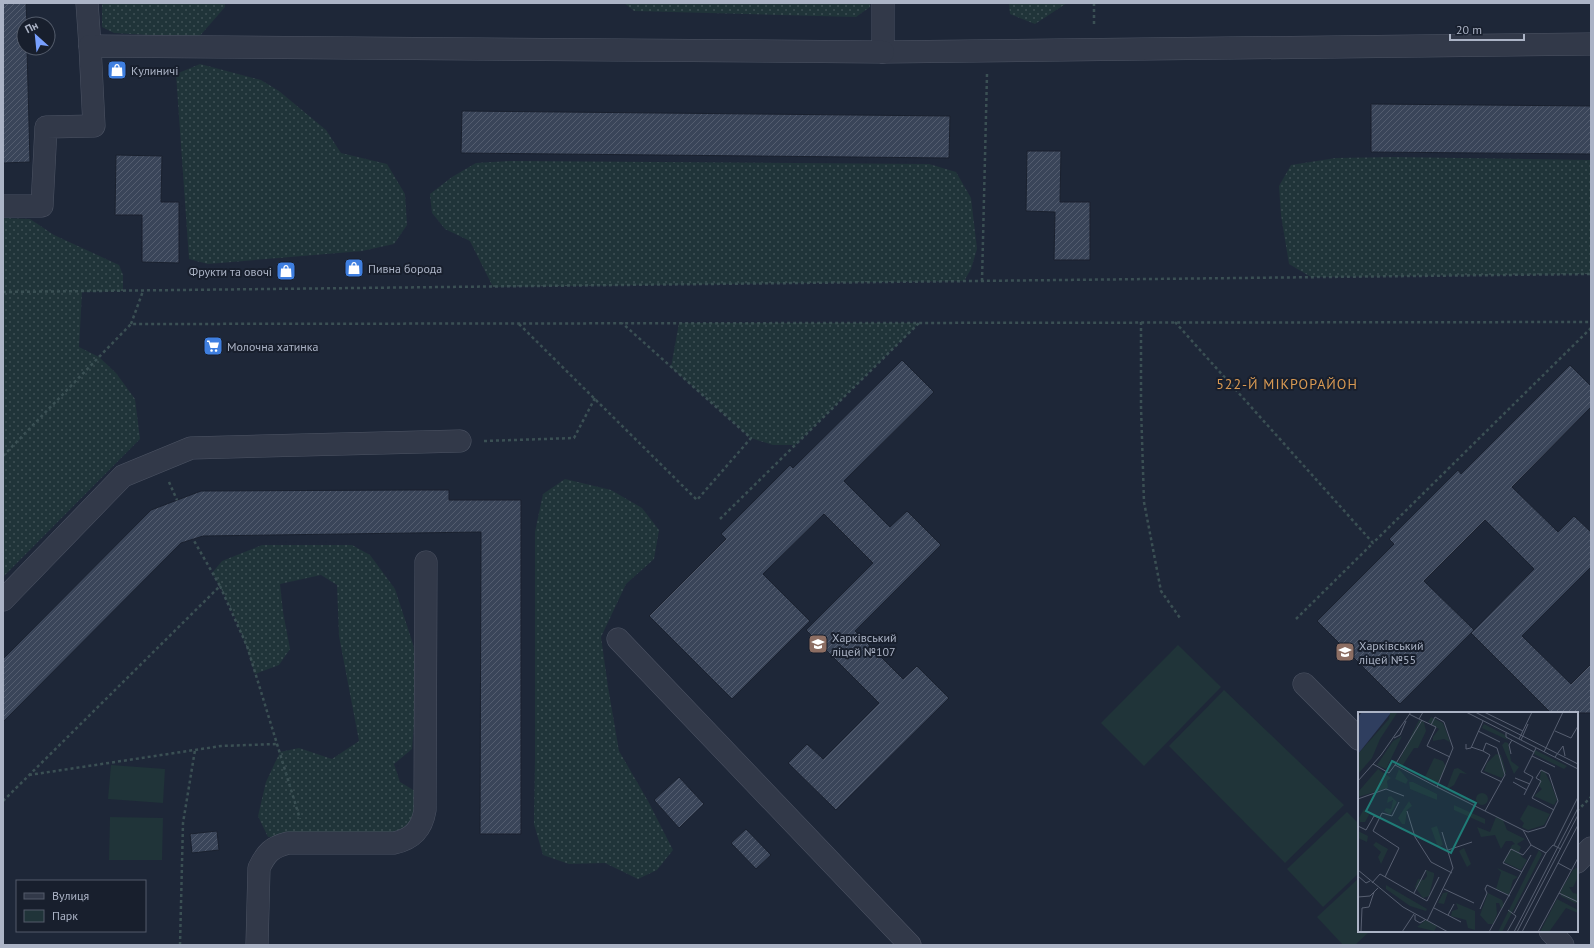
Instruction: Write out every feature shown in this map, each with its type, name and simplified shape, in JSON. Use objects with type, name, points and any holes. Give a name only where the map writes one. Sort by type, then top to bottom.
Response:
[{"type":"lane","points":[[3,206],[42,206],[46,128],[94,126],[87,3]]},
{"type":"lane","points":[[883,3],[883,52]]},
{"type":"lane","points":[[90,46],[883,52],[1591,44]]},
{"type":"lane","points":[[3,600],[123,476],[191,448],[460,441]]},
{"type":"lane","points":[[257,945],[259,868],[263,859],[278,845],[288,843],[394,843],[404,841],[412,836],[419,829],[424,820],[426,562]]},
{"type":"lane","points":[[618,638],[910,945]]},
{"type":"lane","points":[[1304,684],[1358,738]]},
{"type":"lane","points":[[1578,861],[1591,848]]},
{"type":"lane","points":[[1551,932],[1563,945]]},
{"type":"path","points":[[982,281],[987,50]]},
{"type":"path","points":[[3,292],[1591,274]]},
{"type":"path","points":[[3,456],[131,324],[143,291]]},
{"type":"path","points":[[1142,322],[1141,407],[1144,502],[1161,591],[1180,618]]},
{"type":"path","points":[[1175,322],[1373,543]]},
{"type":"path","points":[[131,324],[1591,322]]},
{"type":"path","points":[[519,323],[697,500],[750,438],[622,323]]},
{"type":"path","points":[[720,519],[919,323]]},
{"type":"path","points":[[1296,619],[1591,328]]},
{"type":"path","points":[[460,441],[574,438],[595,398]]},
{"type":"path","points":[[193,539],[220,586],[247,646],[308,843]]},
{"type":"path","points":[[3,801],[220,586]]},
{"type":"path","points":[[29,775],[221,746],[277,744]]},
{"type":"path","points":[[180,945],[182,823],[195,750]]},
{"type":"path","points":[[1578,810],[1591,797]]},
{"type":"green space","points":[[102,3],[225,3],[225,7],[198,38],[114,33],[102,27]]},
{"type":"green space","points":[[624,3],[870,3],[870,7],[856,17],[634,11]]},
{"type":"green space","points":[[1009,3],[1067,3],[1035,24],[1010,14]]},
{"type":"green space","points":[[200,64],[261,80],[279,91],[326,130],[341,153],[387,164],[405,194],[407,225],[394,244],[362,251],[208,264],[189,259],[176,74]]},
{"type":"green space","points":[[1394,157],[1591,160],[1591,274],[1311,277],[1289,264],[1281,215],[1279,186],[1291,165],[1336,158]]},
{"type":"green space","points":[[510,161],[929,164],[956,172],[971,198],[977,249],[971,269],[964,281],[493,287],[470,241],[445,229],[432,213],[430,194],[452,177],[476,163]]},
{"type":"green space","points":[[3,218],[30,219],[54,235],[119,265],[123,275],[123,291],[82,292],[79,347],[99,357],[116,373],[135,399],[140,439],[3,577]]},
{"type":"green space","points":[[679,323],[919,323],[795,445],[773,445],[751,438],[671,367]]},
{"type":"green space","points":[[565,479],[611,490],[642,508],[659,530],[654,559],[626,584],[601,637],[619,751],[648,801],[673,850],[657,870],[638,879],[605,863],[569,864],[543,855],[534,824],[535,532],[543,494]]},
{"type":"green space","points":[[262,545],[352,545],[370,555],[395,589],[413,644],[418,678],[412,749],[394,764],[400,782],[415,791],[415,817],[403,828],[388,836],[340,838],[268,837],[258,816],[266,782],[280,752],[299,748],[332,759],[359,741],[339,636],[337,585],[321,575],[280,584],[283,612],[290,649],[279,665],[255,674],[237,622],[212,573],[222,561]]},
{"type":"green space","points":[[1178,645],[1221,687],[1144,766],[1101,723]]},
{"type":"green space","points":[[1224,690],[1344,805],[1285,863],[1169,746]]},
{"type":"green space","points":[[111,765],[165,769],[163,803],[108,799]]},
{"type":"green space","points":[[1347,812],[1358,823],[1358,874],[1323,907],[1287,869]]},
{"type":"green space","points":[[110,817],[163,818],[162,860],[109,860]]},
{"type":"green space","points":[[1358,879],[1358,932],[1369,932],[1355,945],[1343,945],[1317,917]]},
{"type":"building","points":[[3,3],[26,3],[27,16],[16,16],[16,56],[27,56],[30,162],[3,163]]},
{"type":"building","points":[[1371,104],[1591,106],[1591,154],[1371,152]]},
{"type":"building","points":[[462,111],[950,116],[949,158],[461,153]]},
{"type":"building","points":[[1027,151],[1061,151],[1060,202],[1090,202],[1090,260],[1054,260],[1055,212],[1026,211]]},
{"type":"building","points":[[116,155],[162,156],[161,202],[179,202],[179,263],[142,262],[142,215],[115,215]]},
{"type":"building","points":[[902,360],[934,392],[844,481],[890,527],[907,511],[941,545],[855,631],[903,679],[917,666],[949,698],[836,810],[788,763],[807,744],[823,759],[879,703],[806,630],[873,563],[824,514],[763,574],[810,621],[732,699],[649,616],[726,539],[721,534],[790,465],[793,468]]},
{"type":"building","points":[[1570,365],[1591,386],[1591,407],[1512,487],[1558,532],[1574,516],[1591,532],[1591,567],[1522,636],[1571,684],[1591,664],[1591,713],[1550,712],[1471,633],[1400,704],[1317,621],[1394,544],[1389,539],[1458,470],[1461,474]],"holes":[[[1485,520],[1534,569],[1474,630],[1424,581]]]},
{"type":"building","points":[[449,490],[449,500],[521,500],[521,834],[480,834],[481,532],[203,536],[181,543],[3,722],[3,659],[151,510],[201,491]]},
{"type":"building","points":[[679,777],[704,804],[679,828],[654,800]]},
{"type":"building","points":[[746,829],[771,855],[756,869],[731,843]]},
{"type":"building","points":[[217,831],[219,850],[192,853],[190,834]]},
{"type":"place","name":"Кулиничі","points":[[117,70]]},
{"type":"place","name":"Пивна борода","points":[[354,268]]},
{"type":"place","name":"Фрукти та овочі","points":[[286,271]]},
{"type":"place","name":"Молочна хатинка","points":[[213,346]]},
{"type":"place","name":"Харківський ліцей №107","points":[[818,644]]},
{"type":"place","name":"Харківський ліцей №55","points":[[1345,652]]},
{"type":"district","name":"522-Й МІКРОРАЙОН","points":[[1287,384]]}]
